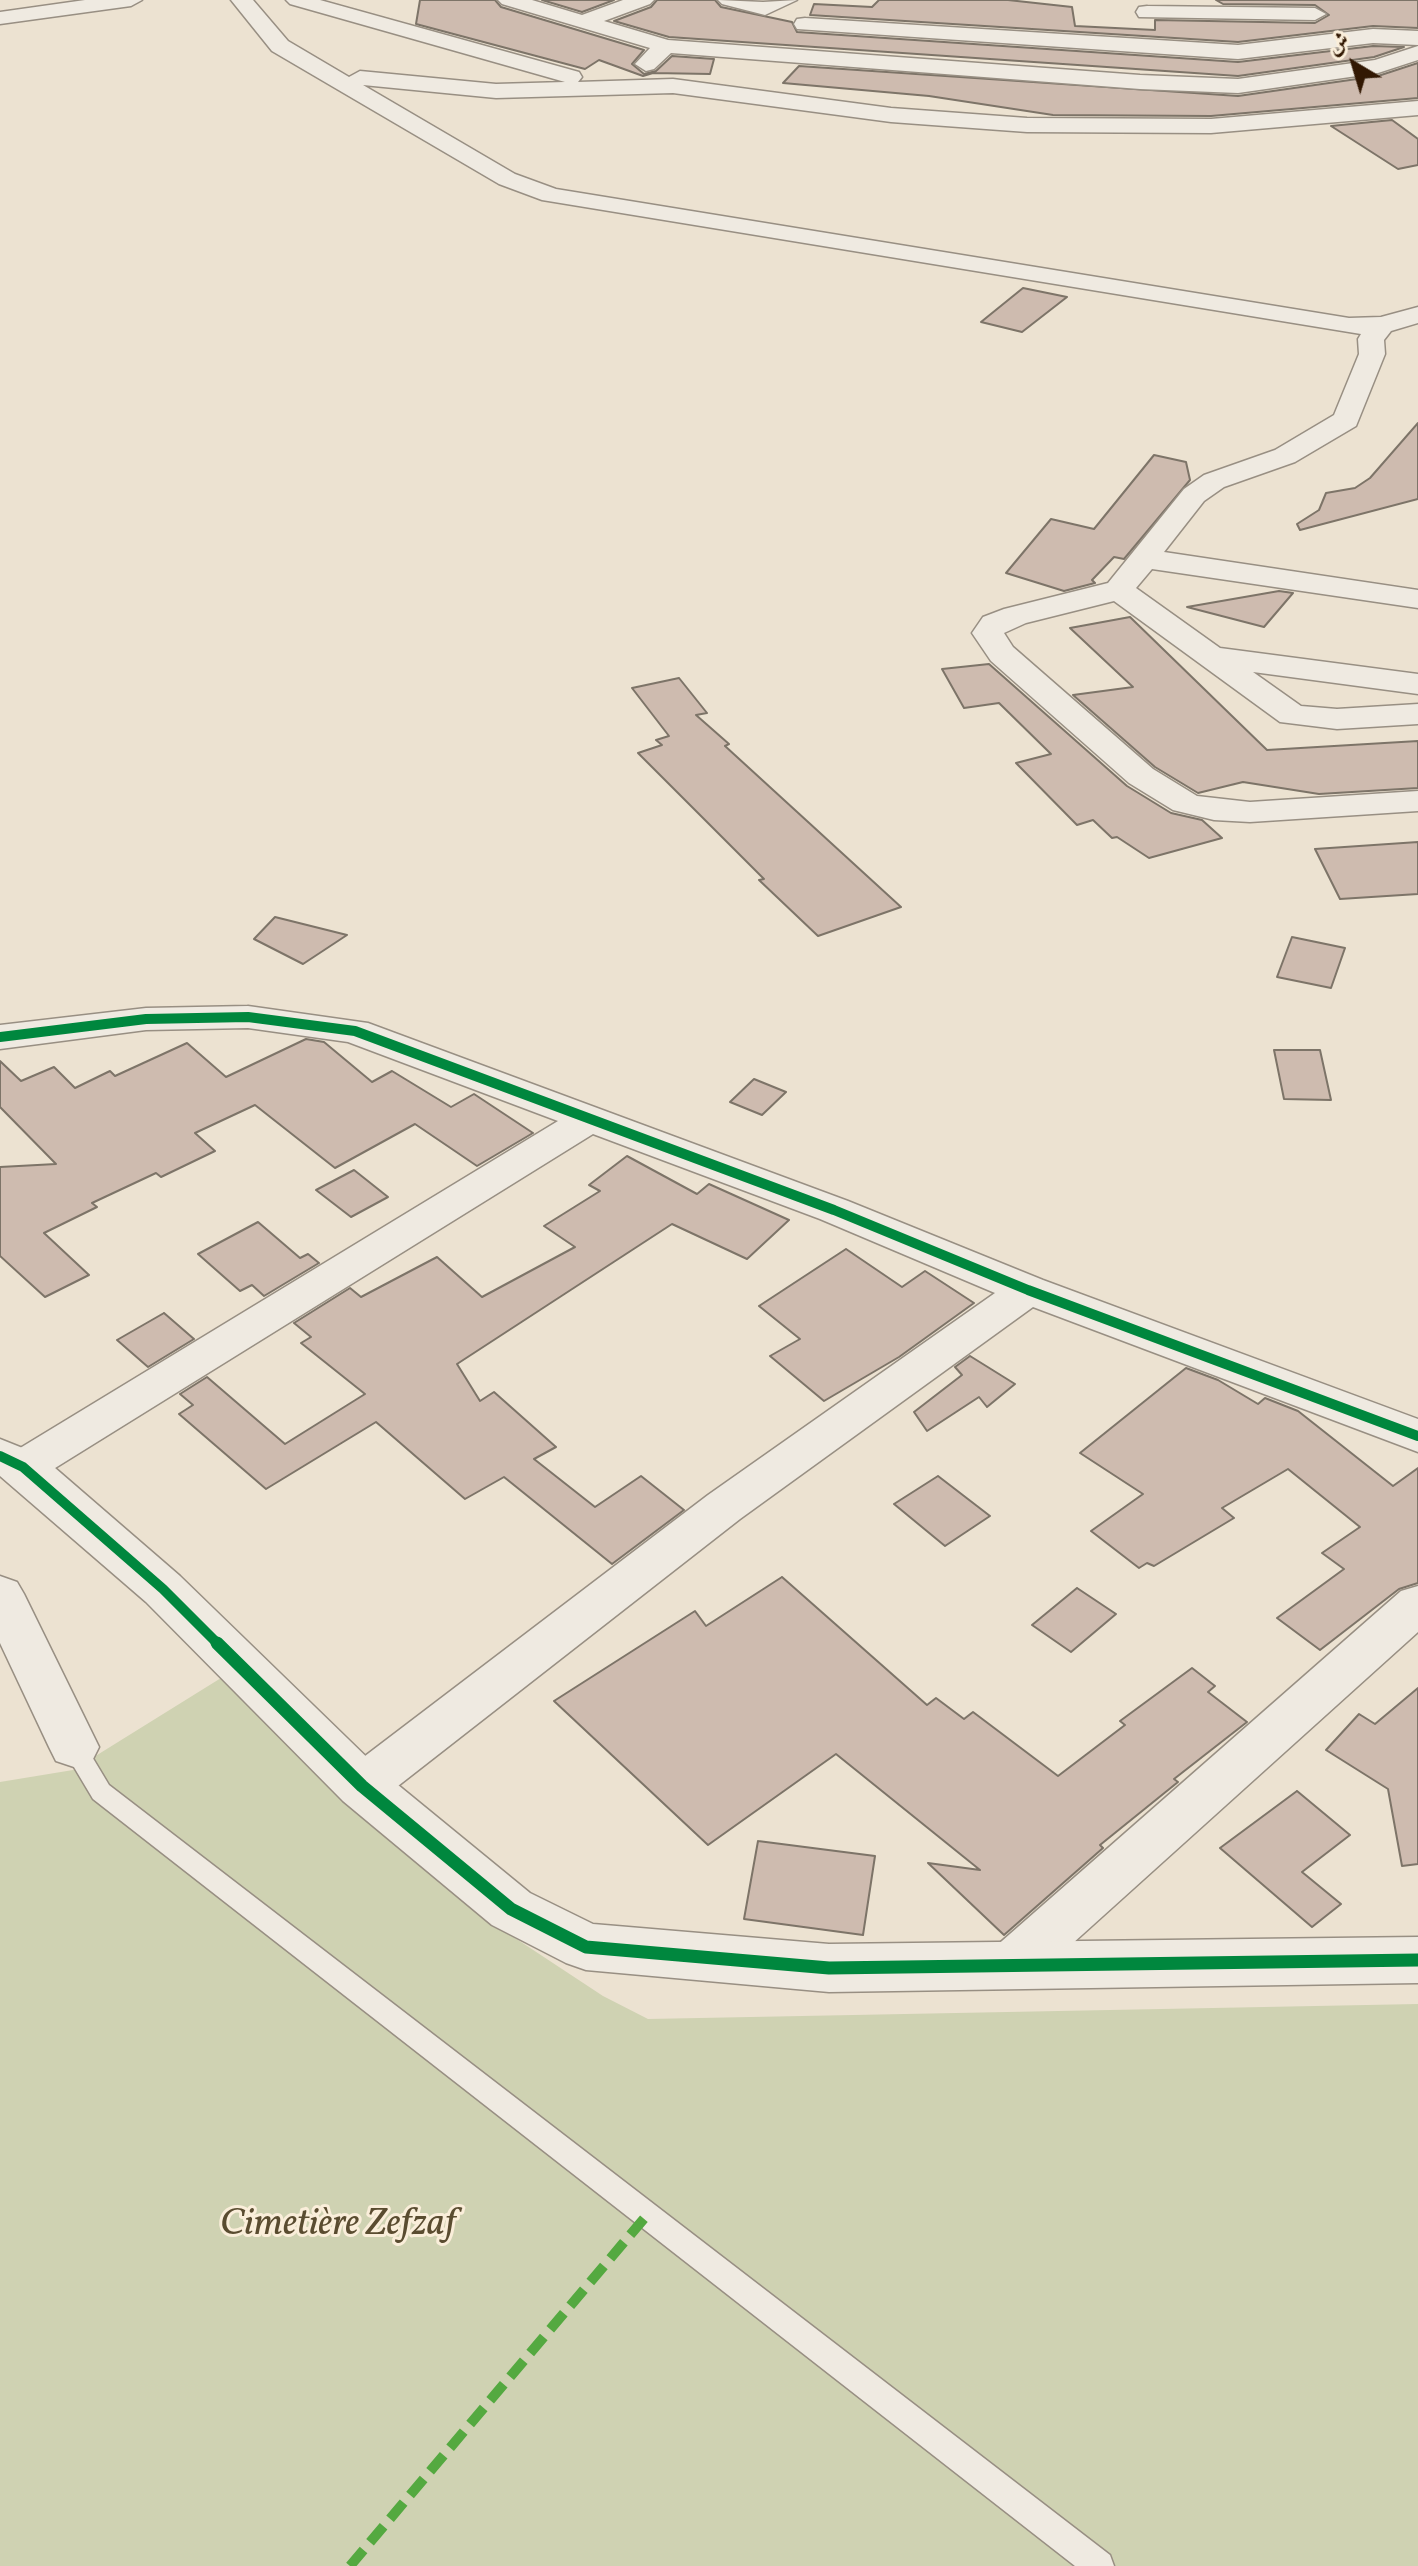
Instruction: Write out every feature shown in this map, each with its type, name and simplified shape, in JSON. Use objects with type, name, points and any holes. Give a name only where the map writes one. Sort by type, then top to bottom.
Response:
[{"type":"street","points":[[0,9],[64,0]]},
{"type":"street","points":[[0,18],[131,0]]},
{"type":"street","points":[[242,0],[280,46],[507,179],[551,195],[1349,326],[1382,325],[1418,315]]},
{"type":"street","points":[[264,0],[297,43],[527,172],[568,186],[1355,315],[1382,325]]},
{"type":"street","points":[[297,0],[617,88]]},
{"type":"street","points":[[509,0],[666,46],[1140,82],[1238,86],[1378,66],[1418,53]]},
{"type":"street","points":[[584,21],[643,0]]},
{"type":"street","points":[[729,0],[765,9],[786,0]]},
{"type":"street","points":[[1191,11],[1264,0]]},
{"type":"street","points":[[1147,12],[1315,14],[1340,11]]},
{"type":"street","points":[[1315,14],[1340,29],[1418,24]]},
{"type":"street","points":[[805,24],[1238,52],[1373,36],[1418,38]]},
{"type":"street","points":[[617,88],[666,46]]},
{"type":"street","points":[[360,78],[496,91],[684,88],[891,115],[1027,125],[1211,126],[1418,108]]},
{"type":"street","points":[[1382,325],[1371,339],[1372,354],[1346,420],[1285,456],[1214,481],[1194,495],[1148,559],[1119,590],[1015,616],[994,624],[988,633],[1002,654],[1150,783],[1185,803],[1214,810],[1250,812],[1418,801]]},
{"type":"street","points":[[1148,559],[1418,599]]},
{"type":"street","points":[[1119,590],[1292,715],[1337,719],[1418,714]]},
{"type":"street","points":[[1209,656],[1418,684]]},
{"type":"street","points":[[0,1037],[146,1019],[248,1017],[355,1031],[834,1210],[1028,1290],[1418,1436]]},
{"type":"street","points":[[589,1119],[11,1462],[163,1589],[362,1786],[511,1909],[586,1947],[829,1968],[1418,1960]]},
{"type":"street","points":[[362,1786],[724,1507],[1028,1290]]},
{"type":"street","points":[[0,1594],[74,1747]]},
{"type":"street","points":[[1013,1964],[1418,1604]]},
{"type":"lane","points":[[74,1747],[101,1792],[1099,2566]]},
{"type":"green space","name":"Cimetière Zefzaf","points":[[221,1678],[474,1911],[603,1996],[648,2019],[1418,2004],[1418,2566],[0,2566],[0,1782],[73,1770]]},
{"type":"building","points":[[420,0],[495,0],[501,7],[644,50],[632,64],[644,74],[656,71],[672,56],[714,59],[710,74],[653,73],[643,76],[599,60],[585,69],[416,24]]},
{"type":"building","points":[[542,0],[614,0],[582,12]]},
{"type":"building","points":[[657,0],[715,0],[721,7],[792,22],[797,32],[1238,62],[1373,46],[1404,47],[1374,57],[1238,76],[669,37],[614,21],[651,7]]},
{"type":"building","points":[[879,0],[1008,0],[1072,7],[1075,26],[1155,30],[1155,20],[1315,23],[1329,15],[1315,5],[1223,4],[1216,0],[1418,0],[1418,28],[1373,26],[1238,42],[810,15],[814,4],[872,7]]},
{"type":"building","points":[[1418,63],[1418,98],[1211,116],[1053,115],[929,96],[783,83],[799,66],[1238,96],[1378,76]]},
{"type":"building","points":[[1392,120],[1418,139],[1418,165],[1398,169],[1331,126]]},
{"type":"building","points":[[1023,288],[1067,297],[1022,332],[981,322]]},
{"type":"building","points":[[1418,423],[1418,499],[1300,530],[1297,524],[1319,510],[1326,493],[1355,488],[1370,478]]},
{"type":"building","points":[[1154,455],[1186,462],[1190,480],[1124,559],[1114,557],[1092,580],[1095,583],[1064,591],[1006,573],[1051,519],[1094,529]]},
{"type":"building","points":[[1279,591],[1293,593],[1264,627],[1187,607]]},
{"type":"building","points":[[1130,617],[1267,750],[1418,741],[1418,788],[1319,794],[1243,782],[1198,793],[1155,767],[1073,695],[1133,687],[1070,628]]},
{"type":"building","points":[[989,664],[1127,786],[1171,813],[1202,820],[1222,838],[1149,858],[1117,837],[1112,838],[1093,820],[1077,825],[1016,763],[1051,754],[999,703],[964,708],[942,669]]},
{"type":"building","points":[[679,678],[707,713],[696,715],[729,744],[725,746],[901,907],[818,936],[759,880],[764,879],[638,753],[662,745],[656,740],[669,736],[632,688]]},
{"type":"building","points":[[1418,842],[1418,894],[1340,899],[1315,849]]},
{"type":"building","points":[[275,917],[347,935],[303,964],[254,939]]},
{"type":"building","points":[[1292,937],[1345,948],[1331,988],[1277,977]]},
{"type":"building","points":[[306,1039],[324,1042],[372,1082],[392,1071],[451,1107],[474,1094],[533,1133],[477,1166],[415,1124],[335,1168],[255,1105],[195,1133],[215,1151],[161,1177],[156,1173],[92,1203],[97,1207],[44,1233],[89,1275],[45,1297],[0,1256],[0,1167],[56,1164],[0,1107],[0,1061],[21,1081],[54,1067],[75,1088],[110,1071],[115,1076],[187,1043],[226,1077]]},
{"type":"building","points":[[1274,1050],[1320,1050],[1331,1100],[1284,1099]]},
{"type":"building","points":[[754,1079],[786,1092],[762,1115],[730,1102]]},
{"type":"building","points":[[627,1156],[697,1194],[709,1184],[789,1220],[747,1259],[672,1224],[457,1364],[480,1401],[494,1392],[556,1447],[534,1459],[595,1507],[641,1476],[684,1510],[612,1564],[504,1477],[465,1499],[376,1422],[266,1489],[179,1414],[193,1405],[180,1394],[207,1377],[285,1444],[365,1394],[301,1343],[311,1337],[294,1323],[350,1288],[361,1297],[437,1257],[482,1297],[575,1247],[544,1226],[600,1191],[589,1185]]},
{"type":"building","points":[[354,1170],[388,1197],[351,1217],[316,1190]]},
{"type":"building","points":[[258,1222],[300,1258],[308,1254],[319,1263],[264,1296],[252,1285],[240,1291],[198,1254]]},
{"type":"building","points":[[846,1249],[902,1287],[925,1271],[974,1303],[899,1357],[824,1401],[770,1356],[800,1339],[759,1306]]},
{"type":"building","points":[[164,1313],[194,1339],[148,1367],[117,1340]]},
{"type":"building","points":[[970,1356],[1015,1384],[987,1407],[979,1397],[927,1431],[914,1412],[962,1375],[955,1367]]},
{"type":"building","points":[[1186,1368],[1218,1380],[1258,1404],[1265,1398],[1298,1411],[1393,1486],[1418,1468],[1418,1583],[1399,1589],[1320,1650],[1277,1618],[1344,1569],[1322,1553],[1360,1527],[1288,1469],[1222,1508],[1234,1518],[1154,1566],[1147,1563],[1139,1568],[1091,1531],[1143,1494],[1080,1453]]},
{"type":"building","points":[[938,1476],[990,1516],[945,1546],[894,1504]]},
{"type":"building","points":[[782,1577],[927,1705],[936,1698],[964,1719],[973,1712],[1058,1776],[1125,1725],[1120,1721],[1192,1668],[1215,1686],[1208,1692],[1247,1722],[1174,1779],[1178,1782],[1100,1845],[1103,1848],[1004,1935],[928,1863],[980,1870],[836,1754],[708,1845],[554,1701],[695,1611],[706,1626]]},
{"type":"building","points":[[1077,1588],[1116,1614],[1071,1652],[1032,1625]]},
{"type":"building","points":[[1418,1688],[1418,1864],[1402,1866],[1388,1789],[1326,1750],[1359,1714],[1375,1724]]},
{"type":"building","points":[[1297,1791],[1350,1835],[1302,1872],[1341,1904],[1312,1927],[1220,1848]]},
{"type":"building","points":[[758,1841],[875,1856],[863,1935],[744,1919]]},
{"type":"marked path","points":[[350,2566],[647,2215]]},
{"type":"cycle path","points":[[0,1037],[146,1019],[248,1017],[355,1031],[834,1210],[1028,1290],[1418,1436]]},
{"type":"cycle path","points":[[0,1456],[23,1467],[163,1589],[362,1786],[511,1909],[586,1947],[829,1968],[1418,1960]]}]
